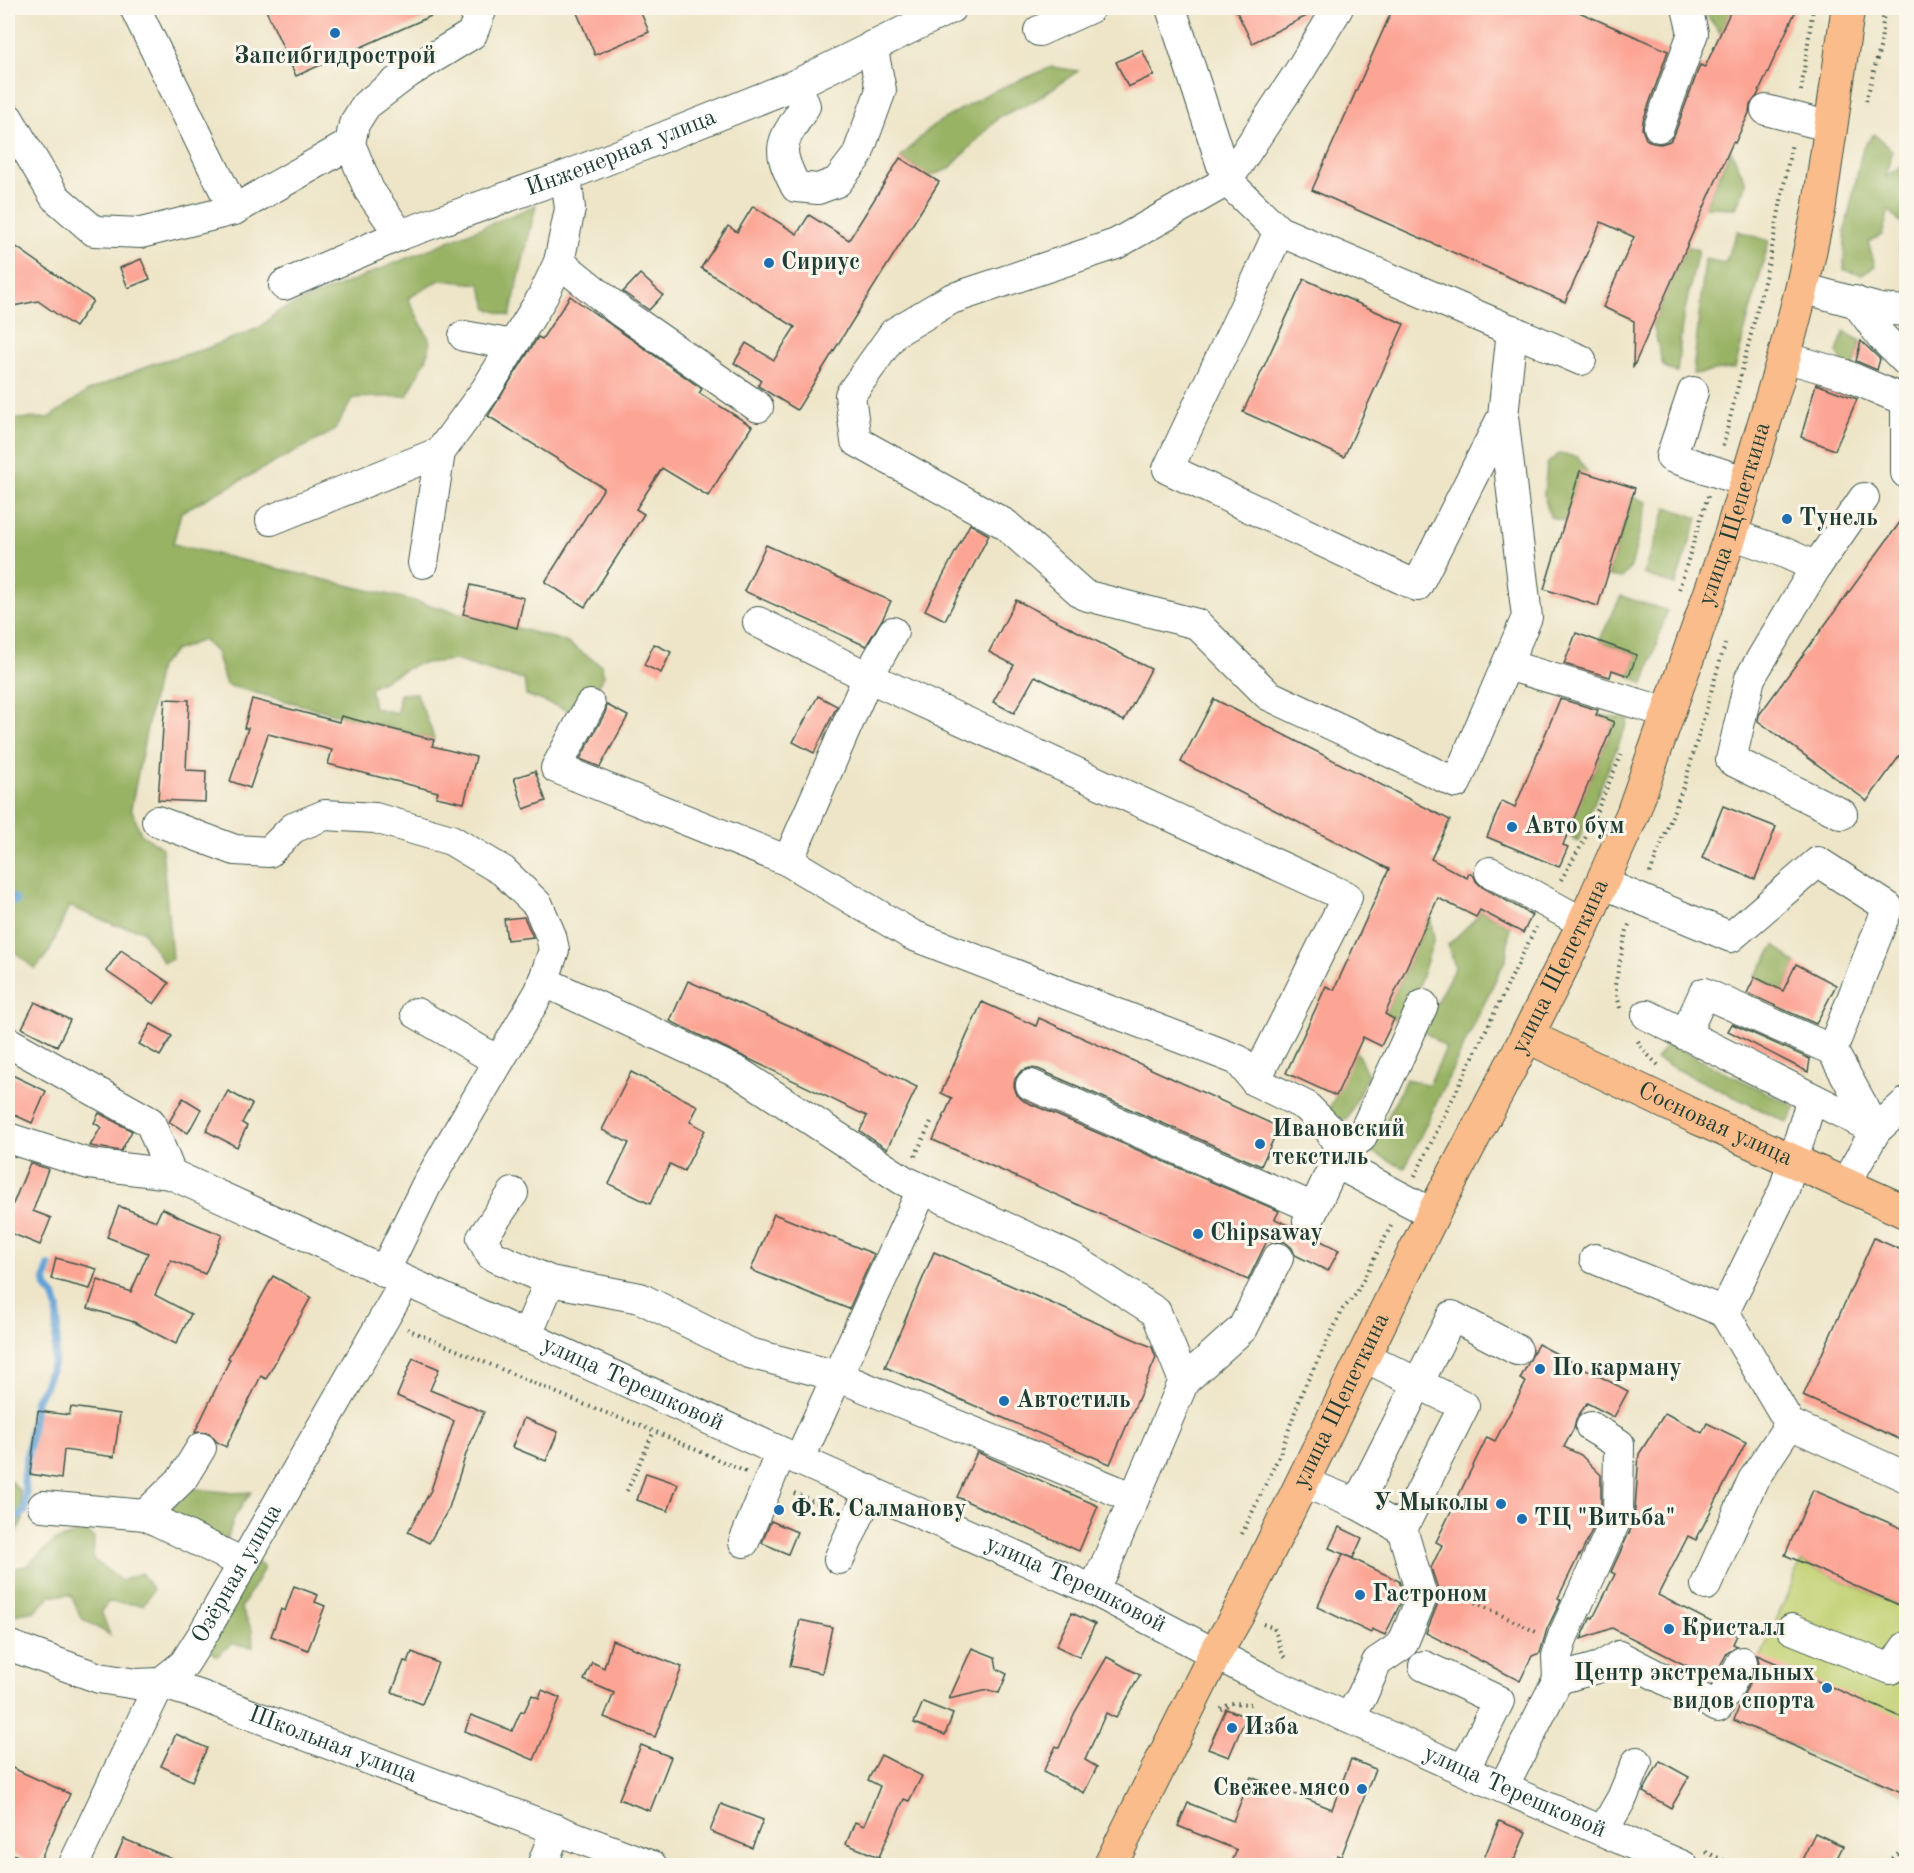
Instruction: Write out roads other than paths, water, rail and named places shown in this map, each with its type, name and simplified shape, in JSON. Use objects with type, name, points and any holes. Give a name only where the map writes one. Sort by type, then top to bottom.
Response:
[{"type":"main road","name":"улица Щепеткина","points":[[1110,1866],[1215,1654],[1238,1614],[1433,1214],[1584,923],[1633,813],[1731,534],[1784,357],[1819,208],[1848,8]]},
{"type":"main road","name":"Сосновая улица","points":[[1527,1035],[1793,1162],[1906,1212]]},
{"type":"street","points":[[135,8],[234,210]]},
{"type":"street","points":[[400,235],[369,190],[350,144],[354,124],[366,105],[408,73],[472,34],[482,8]]},
{"type":"street","name":"Инженерная улица","points":[[284,285],[400,235],[566,176],[797,84],[951,8]]},
{"type":"street","points":[[1039,31],[1090,8]]},
{"type":"street","points":[[1171,8],[1227,181],[1279,231],[1581,360]]},
{"type":"street","points":[[1338,8],[1227,181],[1116,244],[951,299],[894,333],[850,395],[856,441],[1005,524],[1084,595],[1197,624],[1268,695],[1456,783],[1527,617],[1503,416],[1512,330]]},
{"type":"street","points":[[1659,127],[1693,33],[1687,8]]},
{"type":"street","points":[[797,84],[805,106],[782,142],[784,164],[796,187],[818,189],[837,182],[857,156],[881,90],[872,46]]},
{"type":"street","points":[[1766,110],[1831,128]]},
{"type":"street","points":[[8,118],[55,197],[94,231],[141,233],[234,210],[350,144]]},
{"type":"street","points":[[423,563],[440,452],[485,391],[543,296],[559,262],[570,209],[566,176]]},
{"type":"street","points":[[1279,231],[1248,302],[1168,469],[1417,586],[1503,416]]},
{"type":"street","points":[[559,262],[621,312],[758,407]]},
{"type":"street","points":[[1802,288],[1880,309],[1906,311]]},
{"type":"street","points":[[1855,301],[1906,289]]},
{"type":"street","points":[[1855,301],[1882,337],[1906,361]]},
{"type":"street","points":[[464,336],[513,345]]},
{"type":"street","points":[[1784,357],[1843,374],[1906,401],[1906,473]]},
{"type":"street","points":[[1693,392],[1671,457],[1747,482]]},
{"type":"street","points":[[271,520],[440,452]]},
{"type":"street","points":[[1842,814],[1731,760],[1750,678],[1816,567],[1864,498]]},
{"type":"street","points":[[1731,534],[1783,552],[1816,567]]},
{"type":"street","points":[[758,622],[868,677],[1347,897],[1255,1081]]},
{"type":"street","points":[[788,861],[868,677],[893,632]]},
{"type":"street","points":[[1507,665],[1669,713]]},
{"type":"street","points":[[590,705],[556,768],[788,861],[912,936],[1238,1060],[1255,1081],[1306,1106],[1329,1129],[1339,1157],[1404,1200],[1433,1214]]},
{"type":"street","name":"Озёрная улица","points":[[73,1866],[160,1683],[184,1664],[296,1476],[394,1277],[426,1186],[540,991],[554,950],[551,936],[538,905],[502,871],[452,840],[375,818],[325,815],[293,828],[268,852],[235,850],[157,821]]},
{"type":"street","points":[[1602,883],[1731,937],[1818,862],[1888,907],[1832,1050]]},
{"type":"street","points":[[1490,872],[1584,923]]},
{"type":"street","points":[[543,981],[738,1072],[912,1185],[1070,1257],[1156,1312],[1184,1381]]},
{"type":"street","points":[[1686,1035],[1704,993],[1832,1050],[1876,1130]]},
{"type":"street","points":[[1031,1084],[1311,1214],[1339,1157],[1362,1138],[1423,1005]]},
{"type":"street","points":[[416,1013],[498,1060]]},
{"type":"street","points":[[1647,1015],[1876,1130]]},
{"type":"street","points":[[8,1042],[150,1122],[171,1173]]},
{"type":"street","points":[[1724,1312],[1784,1190],[1812,1098]]},
{"type":"street","points":[[1845,1184],[1876,1130],[1906,1103]]},
{"type":"street","name":"улица Терешковой","points":[[8,1138],[88,1164],[171,1173],[526,1337],[1093,1590],[1269,1682],[1503,1788],[1683,1866]]},
{"type":"street","points":[[744,1542],[790,1456],[837,1376],[912,1185]]},
{"type":"street","points":[[513,1193],[482,1238],[491,1255],[549,1281],[640,1298],[749,1353],[837,1376],[1134,1498]]},
{"type":"street","points":[[1093,1590],[1184,1381],[1243,1328],[1278,1258]]},
{"type":"street","points":[[1595,1259],[1724,1312],[1790,1424],[1906,1477]]},
{"type":"street","points":[[526,1337],[549,1281]]},
{"type":"street","points":[[1357,1504],[1452,1316],[1517,1350]]},
{"type":"street","points":[[1363,1356],[1464,1406],[1401,1529]]},
{"type":"street","points":[[1706,1586],[1753,1480],[1790,1424]]},
{"type":"street","points":[[1503,1788],[1558,1679],[1557,1656],[1561,1644],[1618,1515],[1618,1444],[1591,1427]]},
{"type":"street","points":[[146,1515],[182,1479],[201,1448]]},
{"type":"street","points":[[1303,1482],[1357,1504],[1401,1529],[1422,1597],[1402,1645],[1377,1662],[1349,1718]]},
{"type":"street","points":[[839,1559],[870,1490]]},
{"type":"street","points":[[43,1506],[146,1515],[243,1563]]},
{"type":"street","points":[[1792,1629],[1891,1670],[1906,1647]]},
{"type":"street","name":"Школьная улица","points":[[8,1645],[99,1678],[136,1684],[160,1683],[199,1695],[652,1866]]},
{"type":"street","points":[[1558,1679],[1600,1666],[1619,1656],[1718,1707],[1742,1662]]},
{"type":"street","points":[[1424,1666],[1499,1701],[1464,1770]]},
{"type":"street","points":[[1603,1831],[1622,1798],[1637,1762]]},
{"type":"street","points":[[542,1866],[556,1829]]},
{"type":"waterway","points":[[8,894],[16,901]]},
{"type":"waterway","points":[[8,1519],[19,1516],[25,1511],[24,1479],[36,1400],[45,1386],[54,1362],[58,1309],[54,1296],[46,1287],[45,1280],[49,1266]]},
{"type":"place","name":"Запсибгидрострой","points":[[335,33]]},
{"type":"place","name":"Сириус","points":[[769,263]]},
{"type":"place","name":"Тунель","points":[[1787,519]]},
{"type":"place","name":"Авто бум","points":[[1512,827]]},
{"type":"place","name":"Ивановский текстиль","points":[[1260,1144]]},
{"type":"place","name":"Chipsaway","points":[[1198,1234]]},
{"type":"place","name":"По карману","points":[[1540,1369]]},
{"type":"place","name":"Автостиль","points":[[1004,1401]]},
{"type":"place","name":"У Мыколы","points":[[1501,1504]]},
{"type":"place","name":"Ф.К. Салманову","points":[[779,1510]]},
{"type":"place","name":"ТЦ \"Витьба\"","points":[[1522,1519]]},
{"type":"place","name":"Гастроном","points":[[1360,1595]]},
{"type":"place","name":"Кристалл","points":[[1669,1629]]},
{"type":"place","name":"Центр экстремальных видов спорта","points":[[1827,1688]]},
{"type":"place","name":"Изба","points":[[1232,1728]]},
{"type":"place","name":"Свежее мясо","points":[[1362,1789]]}]
